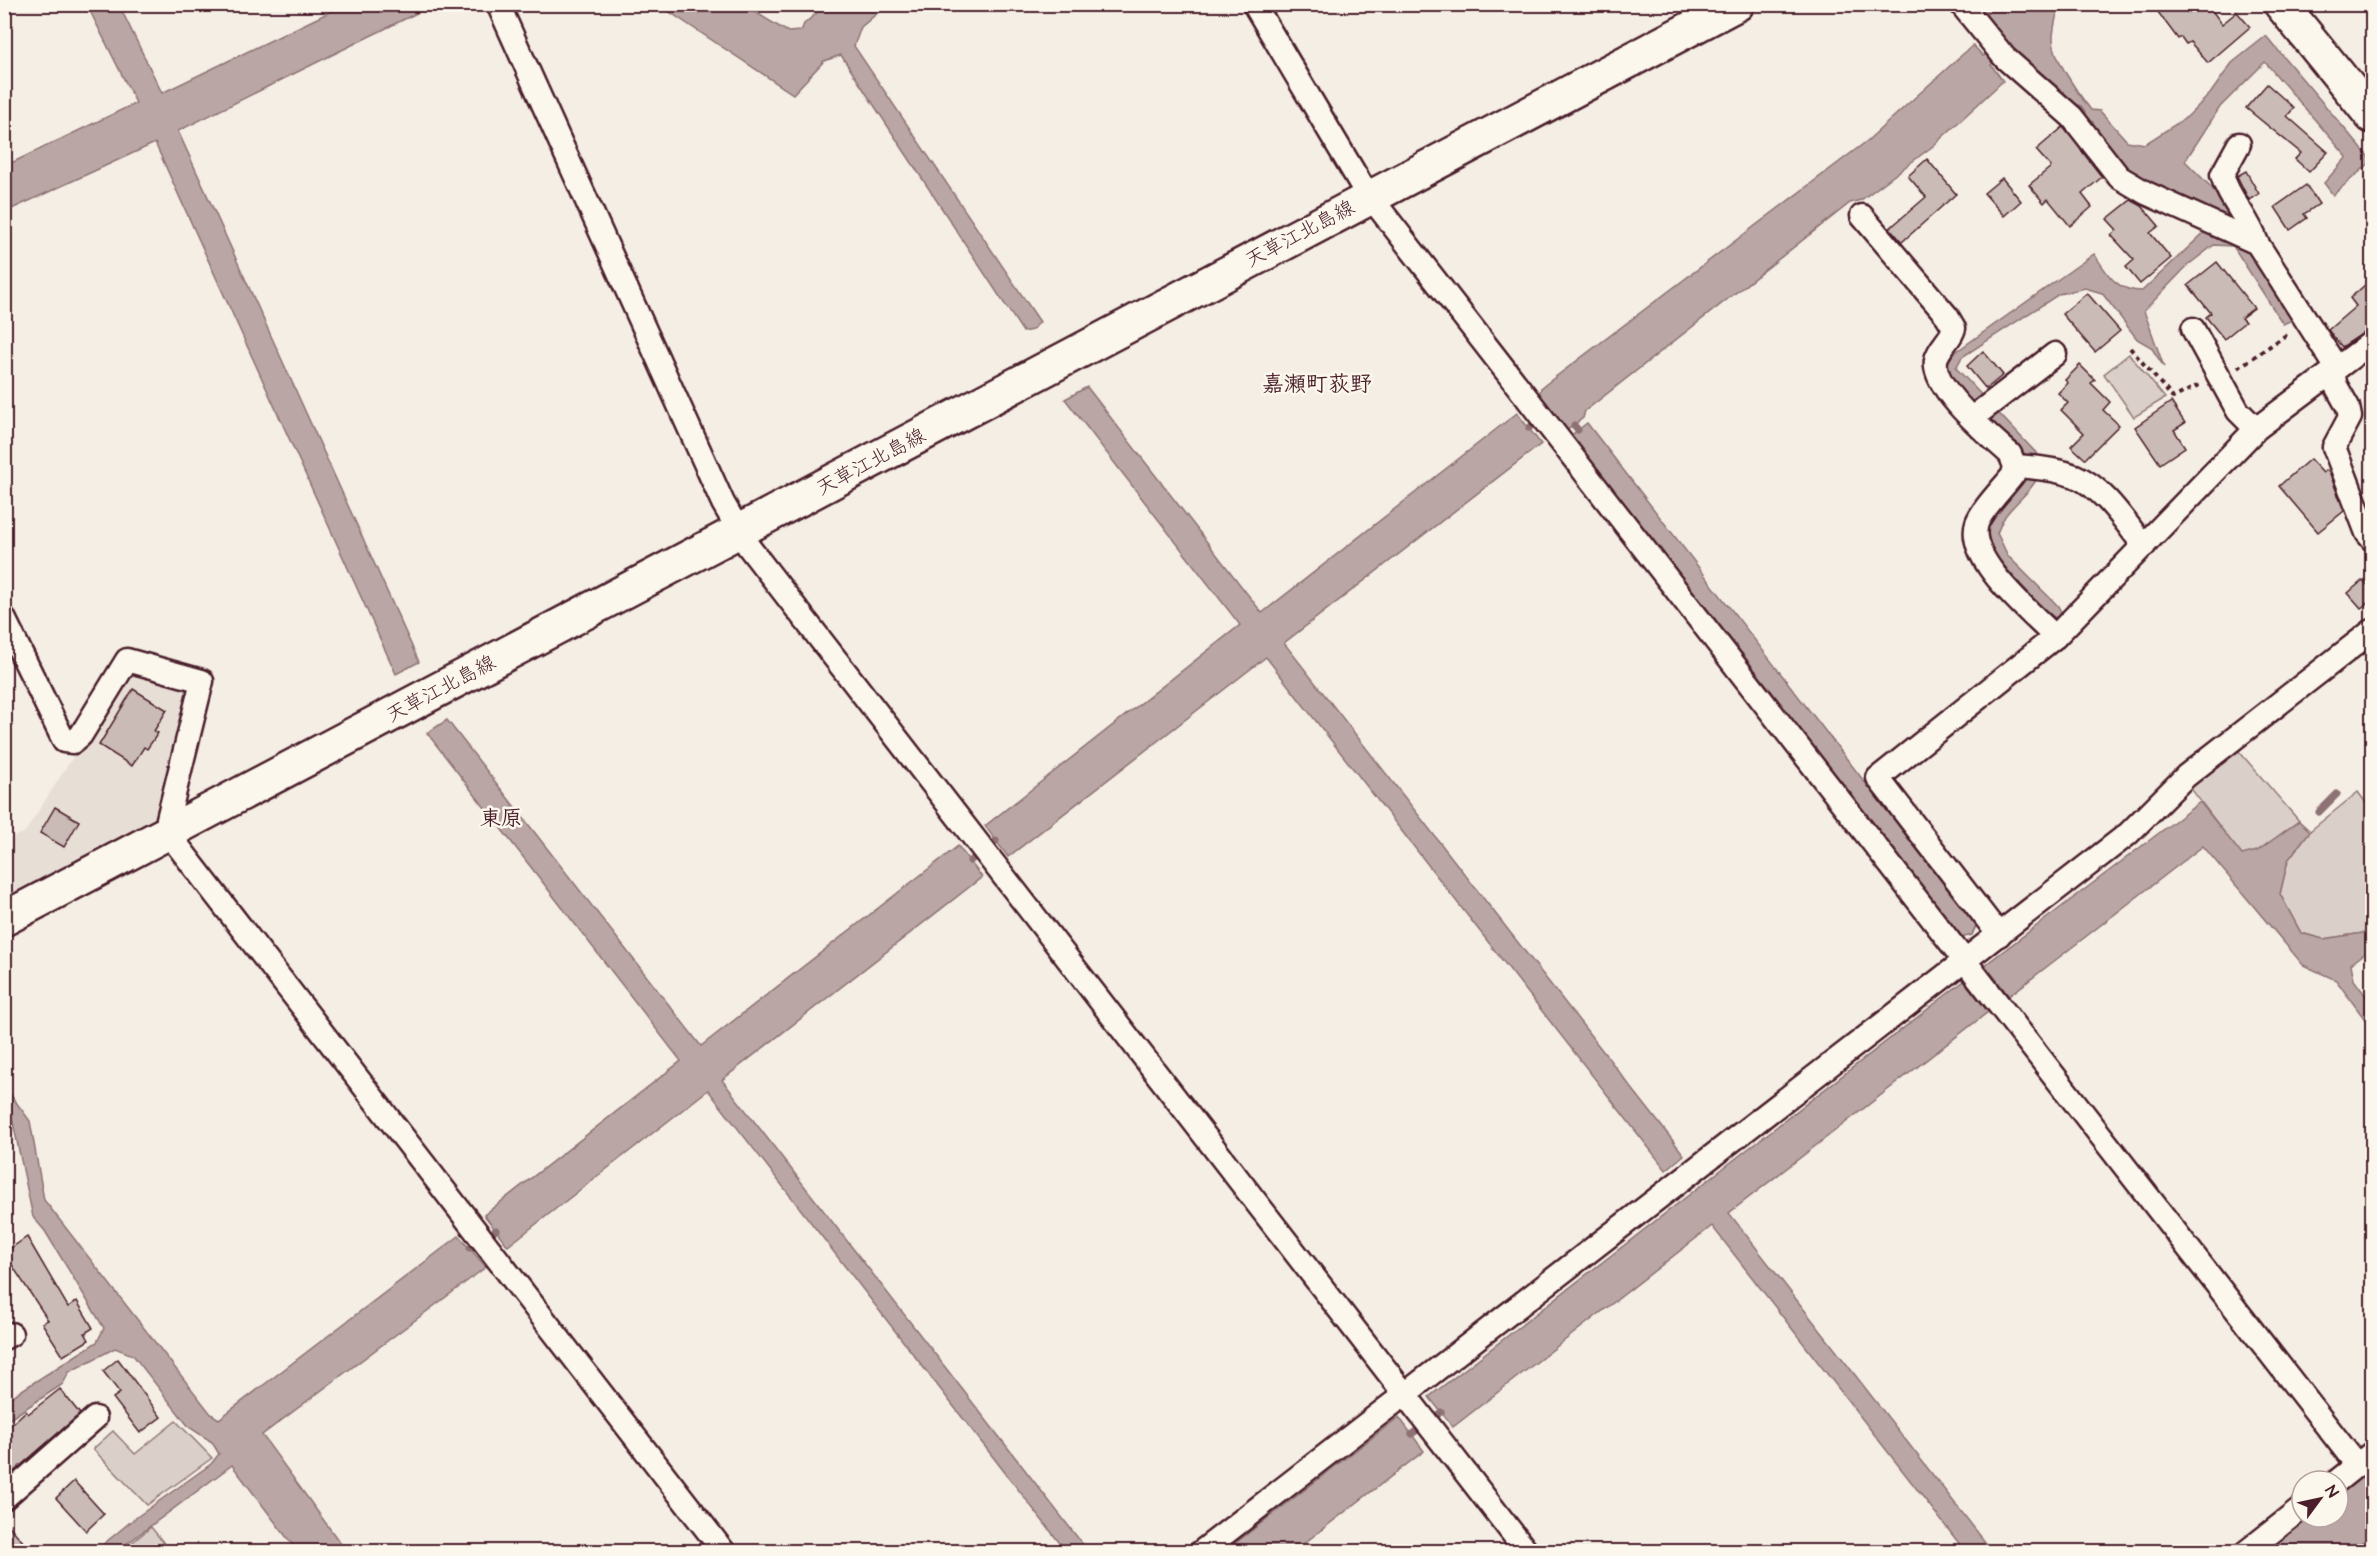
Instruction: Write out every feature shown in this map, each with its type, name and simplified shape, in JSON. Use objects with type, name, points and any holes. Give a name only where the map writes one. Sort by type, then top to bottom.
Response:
[{"type":"street","points":[[498,4],[723,503],[760,564],[1527,1551]]},
{"type":"street","points":[[1254,4],[1352,173],[1965,960],[2365,1459],[2350,1471]]},
{"type":"street","name":"天草江北島線","points":[[4,919],[1737,4]]},
{"type":"street","points":[[1961,4],[2005,58],[2072,117],[2119,177],[2146,193],[2257,243]]},
{"type":"street","points":[[2281,4],[2373,116]]},
{"type":"street","points":[[2240,144],[2222,175],[2226,189],[2253,229],[2257,243],[2333,362],[2335,384],[2348,407],[2350,417],[2334,447],[2367,533],[2373,539]]},
{"type":"street","points":[[1862,216],[1947,316],[1954,328],[1951,338],[1936,357],[1935,368],[1946,390],[1971,418],[2010,454],[2029,467],[2076,476],[2104,497],[2144,546]]},
{"type":"street","points":[[2193,329],[2238,411],[2256,429]]},
{"type":"street","points":[[1999,935],[1878,778],[2055,637],[2256,429],[2373,342]]},
{"type":"street","points":[[1971,418],[2055,354]]},
{"type":"street","points":[[2029,467],[2013,475],[1977,524],[1978,549],[1994,574],[2055,637]]},
{"type":"street","points":[[4,618],[64,741],[73,742],[81,735],[127,660],[202,681],[168,819],[178,846],[724,1551]]},
{"type":"street","points":[[1201,1551],[2128,834],[2186,776],[2373,631]]},
{"type":"street","points":[[4,1498],[95,1418]]},
{"type":"street","points":[[2246,1551],[2290,1517]]},
{"type":"shaded area","points":[[725,4],[750,9],[788,32],[801,31],[804,24],[826,5],[887,5],[861,27],[854,46],[1040,322],[1032,330],[1023,332],[841,55],[824,61],[793,94],[659,5]]},
{"type":"shaded area","points":[[87,5],[119,5],[162,93],[344,5],[433,5],[178,131],[419,662],[396,674],[155,143],[5,212],[5,166],[136,103]]},
{"type":"shaded area","points":[[1974,5],[2059,5],[2053,38],[2057,55],[2067,76],[2091,110],[2100,111],[2127,141],[2145,144],[2187,117],[2210,94],[2232,63],[2266,36],[2372,161],[2333,195],[2324,183],[2347,157],[2265,62],[2220,107],[2185,161],[2213,189],[2232,219],[2231,223],[2164,192],[2123,169],[2089,126],[2086,113],[2081,106],[2066,101],[2031,70]]},
{"type":"shaded area","points":[[1973,45],[1983,56],[1988,53],[1995,61],[1991,65],[2003,81],[1933,146],[1861,200],[1850,203],[1585,411],[1583,418],[1565,432],[1539,396],[1541,388],[1867,141]]},
{"type":"shaded area","points":[[2209,228],[2241,245],[2262,264],[2297,318],[2283,324],[2233,246],[2214,245],[2188,265],[2144,311],[2164,367],[2151,347],[2137,339],[2102,293],[2085,288],[2059,294],[1962,357],[1956,368],[2038,455],[2040,464],[2036,481],[2006,515],[1997,533],[2008,556],[2058,606],[2062,614],[2056,618],[2041,607],[2004,567],[1989,540],[1988,528],[1999,505],[2027,477],[2028,457],[1962,393],[1946,366],[1953,354],[2094,254],[2119,285],[2142,291]]},
{"type":"shaded area","points":[[2129,354],[2165,398],[2134,417],[2104,374]]},
{"type":"shaded area","points":[[1087,387],[1262,613],[1517,413],[1541,444],[1284,643],[1684,1155],[1666,1170],[1266,657],[1008,857],[985,826],[1240,625],[1065,399]]},
{"type":"shaded area","points":[[1587,423],[1976,926],[1972,935],[1961,938],[1569,437]]},
{"type":"shaded area","points":[[130,668],[194,685],[162,817],[5,898],[5,841],[25,832]]},
{"type":"shaded area","points":[[447,720],[701,1046],[958,846],[982,877],[722,1080],[1088,1551],[1066,1551],[708,1090],[508,1246],[484,1215],[681,1061],[427,733]]},
{"type":"shaded area","points":[[2237,749],[2299,821],[2257,852],[2242,856],[2189,786]]},
{"type":"shaded area","points":[[2358,792],[2372,811],[2372,923],[2364,933],[2323,939],[2301,933],[2280,894],[2288,860],[2310,831]]},
{"type":"shaded area","points":[[2200,802],[2242,855],[2257,851],[2299,821],[2310,831],[2288,860],[2280,894],[2301,933],[2323,939],[2363,933],[2372,923],[2372,948],[2351,964],[2354,980],[2372,1004],[2372,1029],[2336,980],[2303,965],[2203,846],[2009,996],[1985,965]]},
{"type":"shaded area","points":[[1964,981],[1988,1012],[1729,1213],[1992,1551],[1965,1551],[1712,1226],[1453,1427],[1429,1397]]},
{"type":"shaded area","points":[[4,1086],[30,1121],[44,1200],[211,1414],[219,1419],[459,1236],[486,1267],[262,1435],[346,1551],[297,1551],[232,1465],[117,1551],[95,1551],[134,1519],[211,1464],[219,1454],[212,1442],[189,1427],[133,1355],[115,1348],[69,1372],[63,1384],[5,1422],[5,1401],[97,1342],[104,1328],[45,1231],[33,1217],[13,1122],[5,1109]]},
{"type":"shaded area","points":[[1399,1417],[1424,1451],[1294,1551],[1225,1551]]},
{"type":"shaded area","points":[[176,1421],[212,1458],[147,1505],[93,1449],[113,1431],[135,1454]]},
{"type":"shaded area","points":[[2372,1469],[2372,1534],[2350,1551],[2266,1551],[2294,1529],[2350,1529],[2350,1486]]},
{"type":"shaded area","points":[[151,1527],[170,1551],[122,1551]]},
{"type":"building","points":[[2152,4],[2207,4],[2222,24],[2237,12],[2250,27],[2208,63],[2190,42],[2186,44],[2181,37],[2178,39]]},
{"type":"building","points":[[2267,84],[2294,108],[2287,116],[2328,152],[2309,172],[2295,159],[2301,153],[2246,108]]},
{"type":"building","points":[[2063,127],[2102,177],[2082,194],[2092,207],[2070,226],[2048,199],[2044,203],[2029,185],[2051,167],[2036,150]]},
{"type":"building","points":[[1927,159],[1956,194],[1902,242],[1890,228],[1926,197],[1908,176]]},
{"type":"building","points":[[2246,171],[2259,194],[2249,200],[2237,176]]},
{"type":"building","points":[[2002,178],[2021,201],[2004,216],[1984,193]]},
{"type":"building","points":[[2306,185],[2319,204],[2304,214],[2307,218],[2290,230],[2275,207]]},
{"type":"building","points":[[2131,200],[2142,206],[2159,226],[2150,233],[2171,258],[2140,284],[2126,267],[2134,260],[2111,235],[2117,230],[2107,219]]},
{"type":"building","points":[[2217,262],[2254,308],[2241,318],[2245,322],[2224,339],[2206,317],[2211,313],[2188,285]]},
{"type":"building","points":[[2373,278],[2373,327],[2342,347],[2328,330],[2356,306],[2350,298]]},
{"type":"building","points":[[2087,293],[2120,331],[2095,352],[2062,314]]},
{"type":"building","points":[[1983,351],[2003,375],[1986,389],[1967,366]]},
{"type":"building","points":[[2080,365],[2095,380],[2091,383],[2110,402],[2103,410],[2119,425],[2085,459],[2071,446],[2084,433],[2061,410],[2068,403],[2058,393],[2068,383],[2065,380]]},
{"type":"building","points":[[2171,402],[2185,423],[2174,430],[2185,447],[2160,464],[2135,427]]},
{"type":"building","points":[[2310,459],[2323,473],[2327,470],[2330,474],[2344,511],[2318,532],[2279,486]]},
{"type":"building","points":[[2363,580],[2373,591],[2373,599],[2361,608],[2348,593]]},
{"type":"building","points":[[133,689],[167,710],[154,731],[158,733],[147,749],[144,747],[132,766],[99,745]]},
{"type":"building","points":[[55,807],[79,821],[64,847],[40,833]]},
{"type":"building","points":[[27,1237],[68,1307],[77,1301],[93,1328],[85,1333],[89,1340],[63,1356],[42,1323],[48,1320],[4,1253]]},
{"type":"building","points":[[118,1359],[161,1417],[140,1433],[113,1398],[120,1393],[103,1371]]},
{"type":"building","points":[[60,1389],[80,1414],[4,1480],[4,1431],[26,1411],[28,1414]]},
{"type":"building","points":[[74,1481],[104,1514],[86,1531],[56,1498]]},
{"type":"building","points":[[4,1520],[31,1551],[4,1551]]},
{"type":"waterway","points":[[1529,428],[1540,419]]},
{"type":"waterway","points":[[1574,425],[1578,430]]},
{"type":"waterway","points":[[2319,812],[2337,794]]},
{"type":"waterway","points":[[970,861],[996,841]]},
{"type":"waterway","points":[[470,1248],[496,1230]]},
{"type":"waterway","points":[[1412,1434],[1441,1412]]},
{"type":"district","name":"嘉瀬町荻野","points":[[1317,384]]},
{"type":"district","name":"東原","points":[[501,818]]}]
